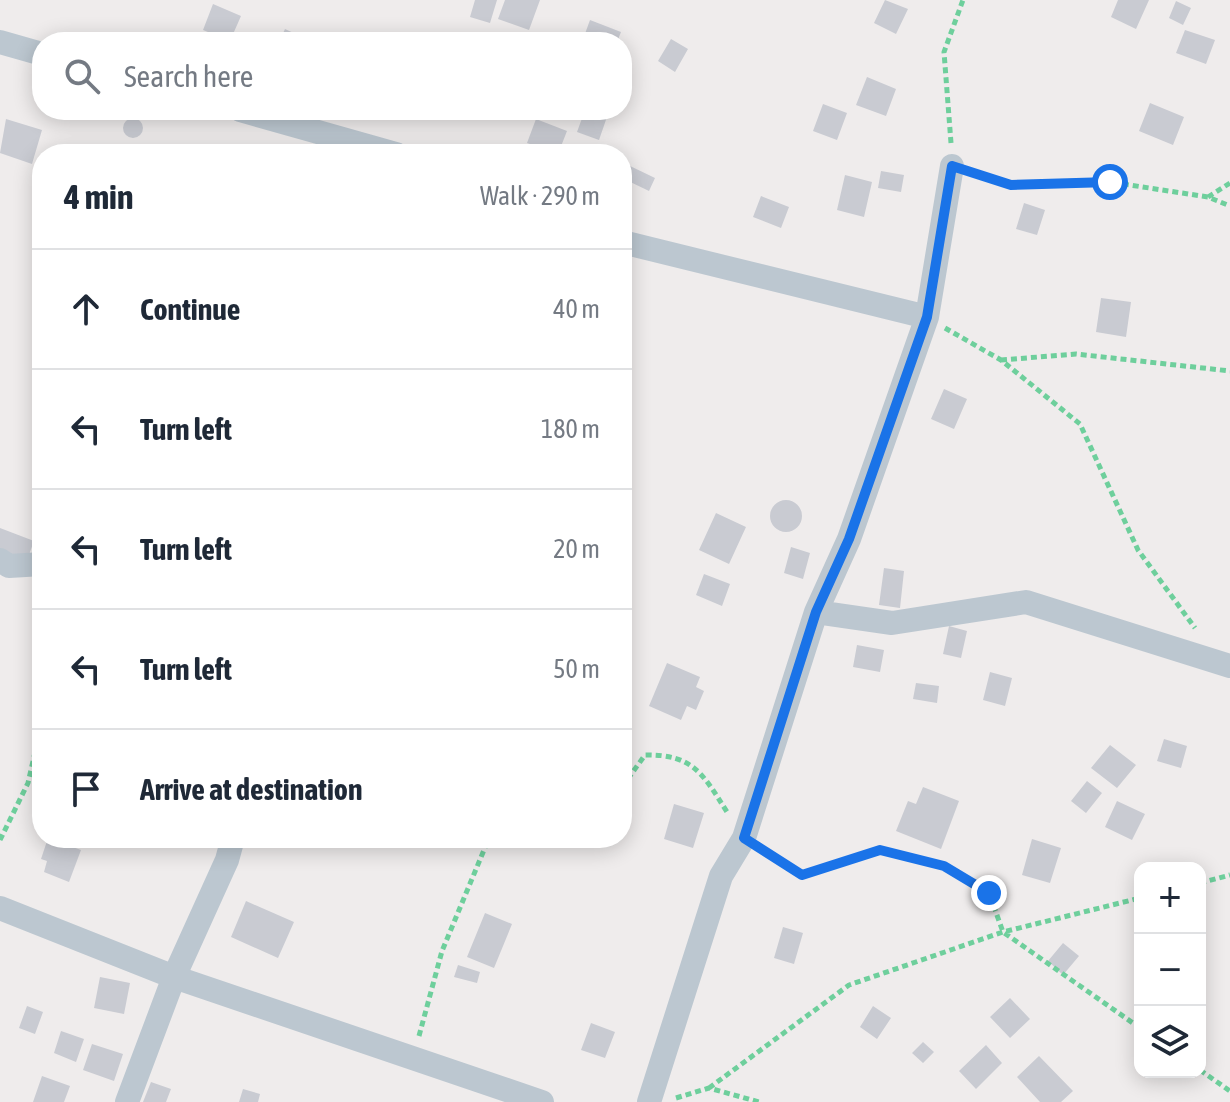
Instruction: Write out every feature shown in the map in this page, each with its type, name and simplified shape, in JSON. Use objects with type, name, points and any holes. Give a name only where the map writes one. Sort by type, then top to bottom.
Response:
[{"type":"street","points":[[0,42],[32,51]]},
{"type":"street","points":[[275,120],[361,144]]},
{"type":"street","points":[[649,1102],[721,876],[744,838],[816,612],[849,539],[927,317],[952,166]]},
{"type":"street","points":[[632,244],[927,317]]},
{"type":"street","points":[[0,560],[9,566],[32,565]]},
{"type":"street","points":[[816,612],[892,623],[1026,602],[1230,666]]},
{"type":"street","points":[[127,1102],[174,977],[230,848]]},
{"type":"street","points":[[0,908],[174,977],[542,1102]]},
{"type":"path","points":[[963,0],[944,52],[952,166],[1011,185],[1110,182],[1208,197],[1230,206]]},
{"type":"path","points":[[1208,197],[1230,183]]},
{"type":"path","points":[[927,317],[1001,360],[1080,424],[1138,550],[1187,620],[1197,629]]},
{"type":"path","points":[[1001,360],[1076,354],[1230,371]]},
{"type":"path","points":[[632,773],[645,755],[673,754],[704,776],[744,838],[802,875],[880,850],[944,866],[989,893],[1003,932],[1134,1024]]},
{"type":"path","points":[[0,840],[28,783],[32,766]]},
{"type":"path","points":[[415,1057],[425,1002],[442,951],[485,848]]},
{"type":"path","points":[[1206,881],[1230,875]]},
{"type":"path","points":[[665,1102],[709,1088],[849,985],[1003,932],[1134,899]]},
{"type":"path","points":[[1206,1074],[1230,1091]]},
{"type":"path","points":[[709,1088],[759,1102]]},
{"type":"building","points":[[475,0],[497,0],[490,23],[470,17]]},
{"type":"building","points":[[505,0],[540,0],[529,30],[498,19]]},
{"type":"building","points":[[885,0],[908,9],[896,34],[874,23]]},
{"type":"building","points":[[1118,0],[1149,0],[1136,29],[1111,17]]},
{"type":"building","points":[[1176,1],[1191,8],[1183,25],[1169,18]]},
{"type":"building","points":[[213,4],[241,16],[234,32],[203,30]]},
{"type":"building","points":[[590,20],[621,32],[586,32]]},
{"type":"building","points":[[1185,30],[1215,40],[1206,64],[1176,53]]},
{"type":"building","points":[[671,39],[688,49],[675,72],[658,61]]},
{"type":"building","points":[[867,77],[896,89],[886,116],[856,105]]},
{"type":"building","points":[[1150,103],[1184,117],[1173,145],[1139,131]]},
{"type":"building","points":[[823,104],[847,113],[837,140],[813,131]]},
{"type":"building","points":[[6,119],[42,130],[38,144],[32,144],[32,164],[0,153]]},
{"type":"building","points":[[127,120],[139,120],[143,124],[143,132],[137,138],[129,138],[123,132],[123,124]]},
{"type":"building","points":[[536,120],[567,131],[562,144],[527,143]]},
{"type":"building","points":[[581,120],[606,120],[599,140],[577,132]]},
{"type":"building","points":[[632,167],[655,178],[649,191],[632,183]]},
{"type":"building","points":[[881,171],[904,175],[901,192],[878,188]]},
{"type":"building","points":[[845,175],[872,182],[864,217],[837,210]]},
{"type":"building","points":[[761,196],[789,207],[781,228],[753,217]]},
{"type":"building","points":[[1024,203],[1045,210],[1037,235],[1016,229]]},
{"type":"building","points":[[1101,298],[1131,302],[1126,337],[1096,332]]},
{"type":"building","points":[[944,389],[967,399],[954,429],[931,419]]},
{"type":"building","points":[[786,500],[797,505],[802,516],[797,527],[786,532],[775,527],[770,516],[775,505]]},
{"type":"building","points":[[716,513],[746,527],[729,564],[699,550]]},
{"type":"building","points":[[0,528],[32,540],[26,563],[0,554]]},
{"type":"building","points":[[791,547],[810,553],[803,579],[784,573]]},
{"type":"building","points":[[884,568],[904,571],[900,608],[879,605]]},
{"type":"building","points":[[704,574],[730,584],[722,606],[696,595]]},
{"type":"building","points":[[949,626],[967,631],[961,658],[943,654]]},
{"type":"building","points":[[857,645],[884,650],[880,672],[853,667]]},
{"type":"building","points":[[667,663],[700,677],[696,687],[704,691],[696,710],[687,706],[681,720],[649,706]]},
{"type":"building","points":[[990,672],[1012,678],[1005,706],[983,700]]},
{"type":"building","points":[[916,683],[939,686],[937,703],[913,699]]},
{"type":"building","points":[[1164,739],[1187,746],[1181,768],[1157,761]]},
{"type":"building","points":[[1110,745],[1136,765],[1117,788],[1091,768]]},
{"type":"building","points":[[1087,781],[1102,793],[1086,813],[1071,801]]},
{"type":"building","points":[[923,787],[959,801],[941,849],[896,831],[908,801],[916,804]]},
{"type":"building","points":[[1117,801],[1145,814],[1132,840],[1105,827]]},
{"type":"building","points":[[674,804],[704,813],[693,848],[664,839]]},
{"type":"building","points":[[1032,839],[1061,848],[1050,883],[1022,875]]},
{"type":"building","points":[[45,848],[81,850],[69,882],[44,872],[47,861],[41,859]]},
{"type":"building","points":[[246,901],[294,922],[278,958],[231,937]]},
{"type":"building","points":[[485,913],[512,924],[494,968],[467,957]]},
{"type":"building","points":[[783,927],[803,933],[794,964],[774,958]]},
{"type":"building","points":[[1063,943],[1079,956],[1063,975],[1048,961]]},
{"type":"building","points":[[458,965],[480,972],[477,983],[454,977]]},
{"type":"building","points":[[100,977],[130,983],[124,1014],[94,1008]]},
{"type":"building","points":[[1010,998],[1030,1019],[1010,1038],[990,1017]]},
{"type":"building","points":[[27,1006],[43,1012],[35,1034],[19,1028]]},
{"type":"building","points":[[873,1006],[891,1018],[877,1039],[860,1027]]},
{"type":"building","points":[[591,1023],[615,1032],[605,1058],[581,1050]]},
{"type":"building","points":[[61,1031],[84,1039],[76,1062],[54,1053]]},
{"type":"building","points":[[923,1042],[934,1052],[923,1063],[912,1053]]},
{"type":"building","points":[[92,1044],[123,1054],[114,1081],[83,1070]]},
{"type":"building","points":[[986,1045],[1002,1063],[976,1089],[959,1071]]},
{"type":"building","points":[[1039,1056],[1073,1091],[1061,1102],[1040,1102],[1017,1077]]},
{"type":"building","points":[[42,1076],[70,1086],[64,1102],[33,1102]]},
{"type":"building","points":[[151,1082],[171,1089],[166,1102],[143,1102]]},
{"type":"building","points":[[243,1089],[260,1094],[258,1102],[239,1102]]},
{"type":"route","points":[[989,893],[944,866],[880,850],[802,875],[744,838],[816,612],[849,539],[927,317],[952,166],[1011,185],[1110,182]]}]
